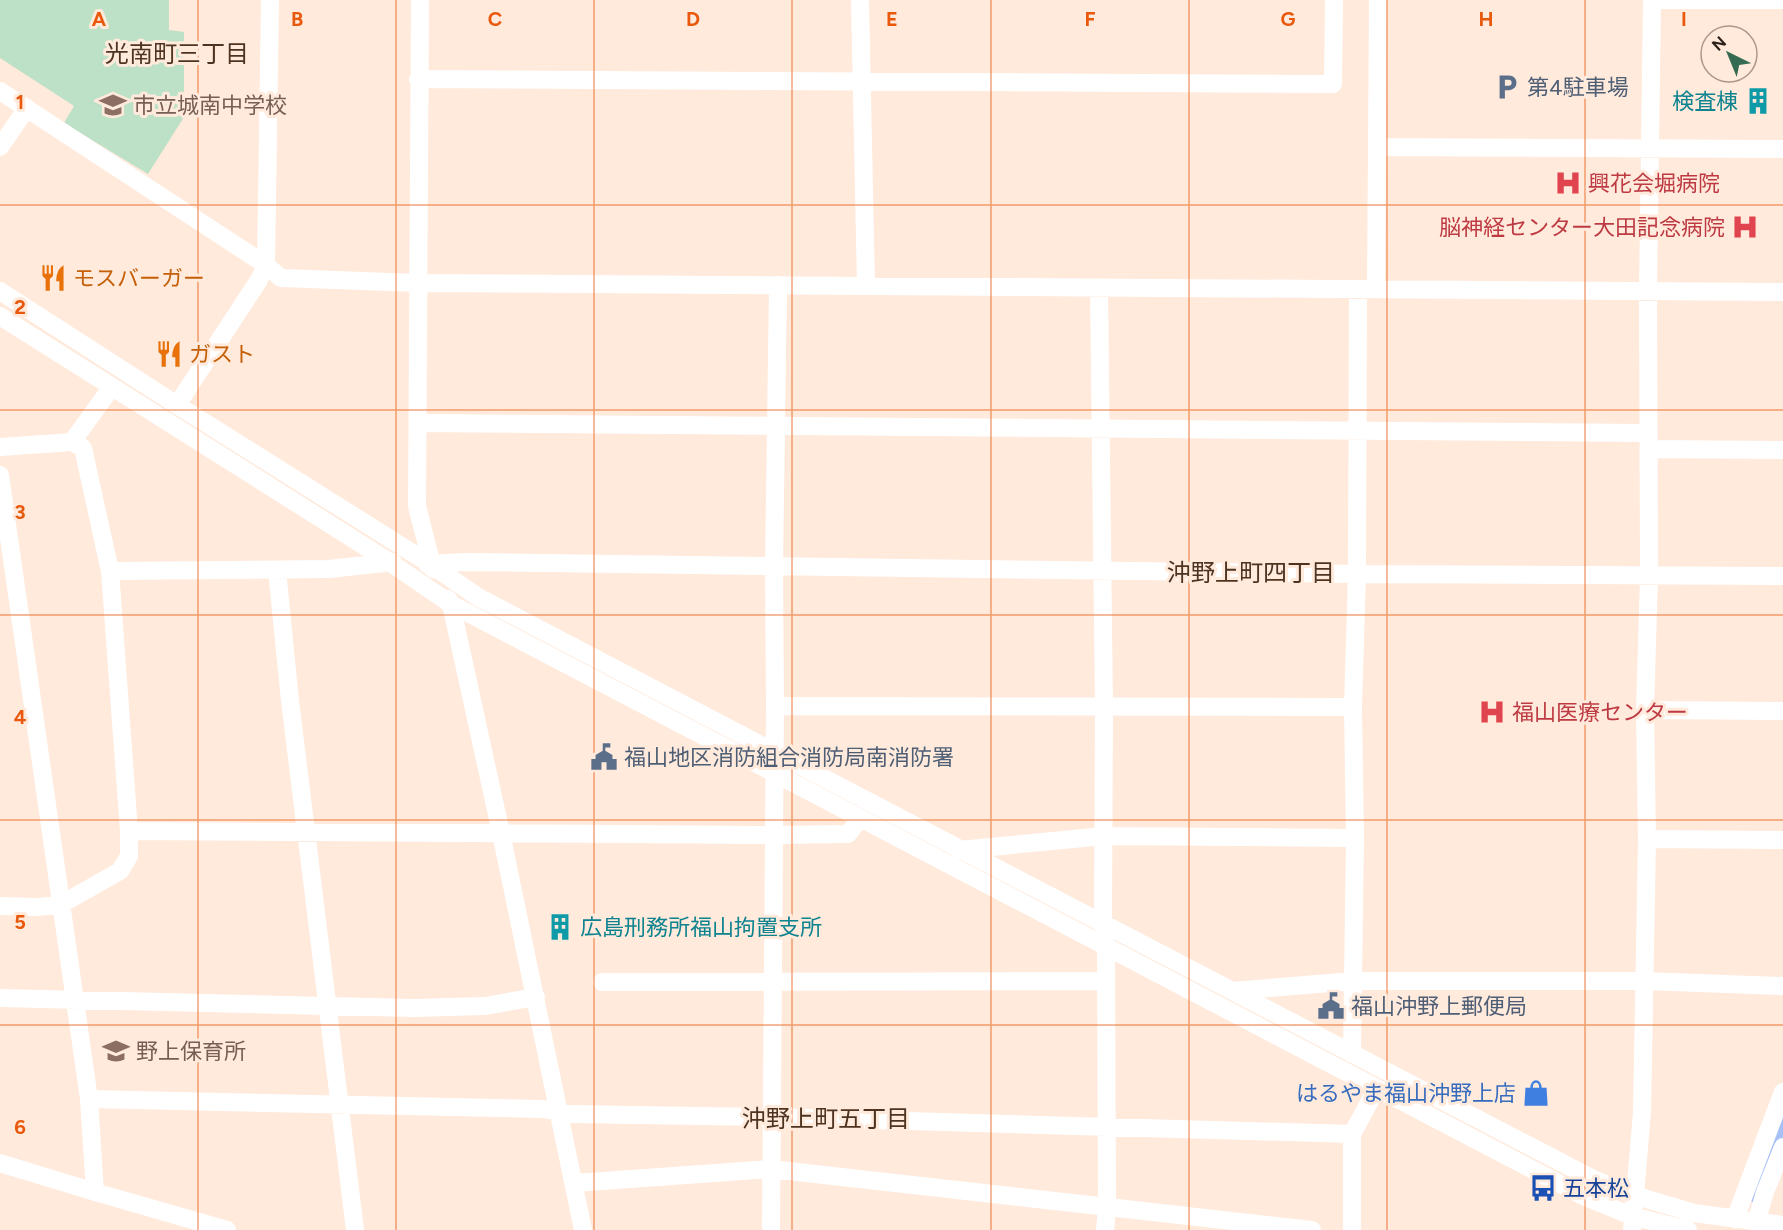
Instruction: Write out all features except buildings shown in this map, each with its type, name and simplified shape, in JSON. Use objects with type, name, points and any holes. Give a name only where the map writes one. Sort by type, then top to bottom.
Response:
[{"type":"street","points":[[177,405],[259,280],[266,265],[270,0]]},
{"type":"street","points":[[420,0],[417,506],[430,564],[451,604],[536,997],[583,1230]]},
{"type":"street","points":[[860,0],[866,286]]},
{"type":"street","points":[[418,79],[1333,84],[1334,0]]},
{"type":"street","points":[[1376,289],[1378,0]]},
{"type":"street","points":[[1632,1223],[1642,1112],[1645,981],[1649,576],[1648,291],[1652,0]]},
{"type":"street","points":[[1660,0],[1783,0]]},
{"type":"street","points":[[0,91],[266,265],[281,278],[417,283],[1783,292]]},
{"type":"street","points":[[0,147],[27,108]]},
{"type":"street","points":[[1377,147],[1783,149]]},
{"type":"street","points":[[771,1230],[774,567],[778,285]]},
{"type":"street","points":[[1099,288],[1104,707],[1103,922],[1106,946],[1107,1208],[1105,1230]]},
{"type":"street","points":[[1352,1054],[1358,289]]},
{"type":"street","points":[[0,291],[430,564],[478,597],[960,850],[1103,922],[1595,1180],[1634,1195],[1694,1213],[1783,1225]]},
{"type":"street","points":[[0,316],[388,561],[451,604],[1632,1223],[1688,1230]]},
{"type":"street","points":[[72,442],[111,388]]},
{"type":"street","points":[[418,423],[1356,430],[1649,441],[1783,450]]},
{"type":"street","points":[[0,447],[72,442],[83,448],[110,572],[129,831],[129,856],[120,871],[60,905],[0,906]]},
{"type":"street","points":[[0,475],[60,905],[90,1099],[95,1192]]},
{"type":"street","points":[[110,572],[329,569],[388,561],[430,564],[466,562],[1357,574],[1783,576]]},
{"type":"street","points":[[277,570],[290,701],[355,1230]]},
{"type":"street","points":[[775,706],[1353,707]]},
{"type":"street","points":[[1646,710],[1783,711]]},
{"type":"street","points":[[129,831],[848,834],[860,819]]},
{"type":"street","points":[[960,850],[1104,836],[1355,838]]},
{"type":"street","points":[[1647,839],[1783,840]]},
{"type":"street","points":[[602,982],[1105,981]]},
{"type":"street","points":[[1232,991],[1354,981],[1645,981],[1783,986]]},
{"type":"street","points":[[0,998],[414,1008],[485,1006],[536,997]]},
{"type":"street","points":[[1352,1230],[1352,1134],[1377,1088]]},
{"type":"street","points":[[1735,1219],[1783,1092]]},
{"type":"street","points":[[90,1099],[543,1109],[571,1114],[772,1117],[1352,1134]]},
{"type":"street","points":[[1756,1223],[1765,1191],[1783,1147]]},
{"type":"street","points":[[0,1163],[227,1230]]},
{"type":"street","points":[[574,1183],[771,1169],[1312,1230]]},
{"type":"green space","name":"市立城南中学校","points":[[0,0],[169,0],[169,30],[184,32],[184,117],[148,174],[64,123],[74,106],[0,58]]},
{"type":"waterway","points":[[1754,1194],[1783,1120]]},
{"type":"place","name":"第4駐車場","points":[[1507,87]]},
{"type":"place","name":"検査棟","points":[[1758,101]]},
{"type":"place","name":"市立城南中学校","points":[[113,105]]},
{"type":"place","name":"興花会堀病院","points":[[1568,183]]},
{"type":"place","name":"脳神経センター大田記念病院","points":[[1745,227]]},
{"type":"place","name":"モスバーガー","points":[[53,278]]},
{"type":"place","name":"ガスト","points":[[169,354]]},
{"type":"place","name":"福山医療センター","points":[[1492,712]]},
{"type":"place","name":"福山地区消防組合消防局南消防署","points":[[604,757]]},
{"type":"place","name":"広島刑務所福山拘置支所","points":[[560,927]]},
{"type":"place","name":"福山沖野上郵便局","points":[[1331,1006]]},
{"type":"place","name":"野上保育所","points":[[116,1051]]},
{"type":"place","name":"はるやま福山沖野上店","points":[[1536,1093]]},
{"type":"place","name":"五本松","points":[[1543,1188]]},
{"type":"district","name":"光南町三丁目","points":[[177,54]]},
{"type":"district","name":"沖野上町四丁目","points":[[1251,573]]},
{"type":"district","name":"沖野上町五丁目","points":[[826,1119]]}]
